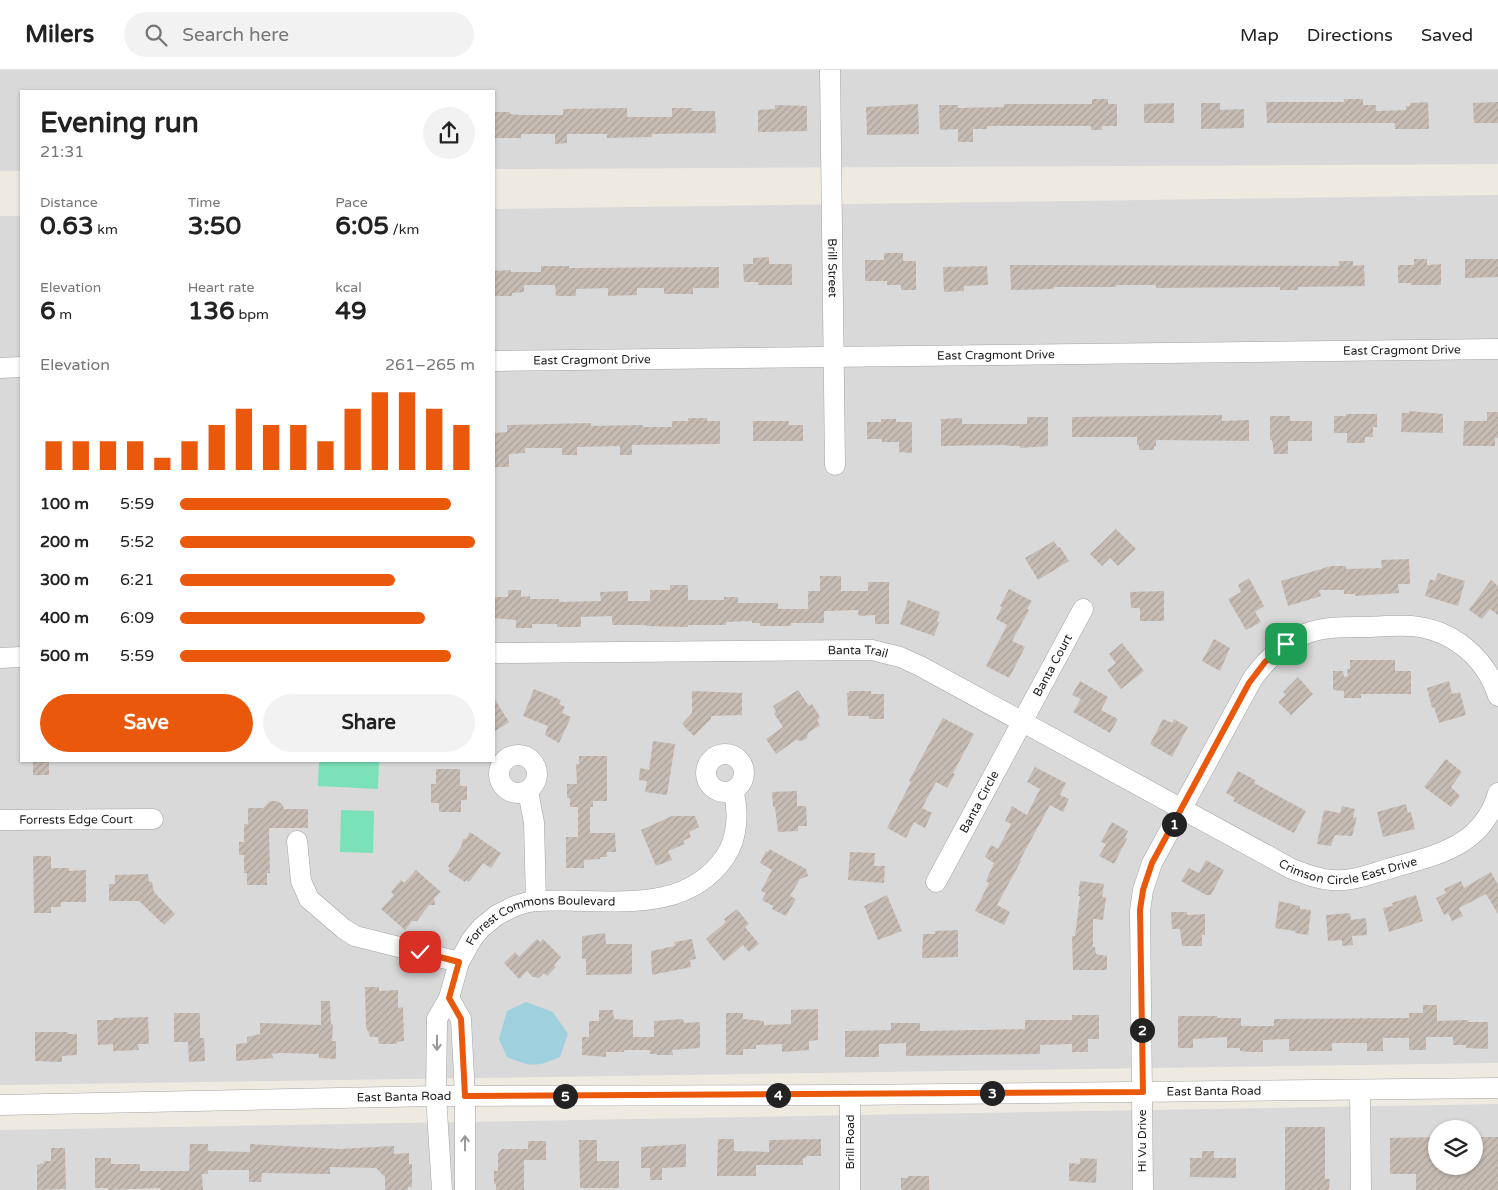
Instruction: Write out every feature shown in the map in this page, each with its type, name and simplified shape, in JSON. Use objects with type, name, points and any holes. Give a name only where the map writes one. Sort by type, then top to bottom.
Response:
[{"type":"street","name":"Brill Street","points":[[830,70],[832,357],[835,465]]},
{"type":"street","name":"East Cragmont Drive","points":[[495,361],[1498,349]]},
{"type":"street","points":[[0,368],[20,367]]},
{"type":"street","name":"Banta Court","points":[[1022,722],[1083,609]]},
{"type":"street","name":"Hi Vu Drive","points":[[1142,1190],[1141,900],[1152,863],[1249,683],[1270,657],[1286,644],[1304,634],[1337,627],[1411,626],[1431,629],[1460,644],[1480,661],[1490,677],[1498,696]]},
{"type":"street","name":"Banta Trail","points":[[495,653],[872,650],[920,666],[1182,810]]},
{"type":"street","points":[[0,658],[20,658]]},
{"type":"street","name":"Banta Circle","points":[[936,882],[1022,722]]},
{"type":"street","name":"Forrest Commons Boulevard","points":[[442,1190],[436,1096],[437,1019],[449,998],[459,962],[472,938],[491,919],[515,906],[536,901],[652,900],[684,891],[696,885],[716,868],[731,845],[736,819],[736,803],[733,790]]},
{"type":"street","points":[[528,791],[534,823],[536,901]]},
{"type":"street","name":"Crimson Circle East Drive","points":[[1182,810],[1292,869],[1311,877],[1338,880],[1358,877],[1449,851],[1466,840],[1480,826],[1488,816],[1498,793]]},
{"type":"street","name":"Forrests Edge Court","points":[[0,820],[153,819]]},
{"type":"street","points":[[297,841],[301,881],[309,899],[344,929],[361,938],[459,962]]},
{"type":"street","points":[[449,998],[461,1019],[465,1096],[465,1190]]},
{"type":"street","name":"East Banta Road","points":[[0,1105],[436,1096],[850,1095],[1498,1088]]},
{"type":"street","points":[[1360,1090],[1361,1190]]},
{"type":"street","name":"Brill Road","points":[[850,1095],[850,1190]]},
{"type":"shaded area","points":[[0,70],[1498,70],[1498,164],[495,169],[495,90],[20,90],[20,171],[0,171]]},
{"type":"shaded area","points":[[1498,195],[1498,1063],[0,1085],[0,216],[20,216],[20,762],[495,762],[495,209]]},
{"type":"shaded area","points":[[1498,1104],[1498,1190],[0,1190],[0,1130]]},
{"type":"green space","points":[[319,762],[379,762],[378,789],[318,786]]},
{"type":"green space","points":[[341,810],[374,811],[373,853],[340,852]]},
{"type":"water","points":[[526,1002],[553,1012],[568,1034],[560,1057],[534,1065],[507,1057],[499,1039],[507,1011]]},
{"type":"building","points":[[1092,99],[1108,99],[1108,104],[1117,104],[1117,126],[1102,126],[1102,130],[1091,130],[1091,126],[987,126],[987,129],[973,129],[973,142],[958,142],[958,129],[940,130],[939,105],[958,105],[958,108],[1004,107],[1004,104],[1092,104]]},
{"type":"building","points":[[1344,99],[1363,99],[1363,105],[1376,105],[1376,111],[1406,110],[1406,106],[1410,106],[1410,103],[1428,102],[1429,129],[1395,129],[1395,123],[1267,123],[1266,102],[1344,102]]},
{"type":"building","points":[[1498,102],[1498,123],[1474,123],[1473,103]]},
{"type":"building","points":[[1174,103],[1174,123],[1144,123],[1144,104]]},
{"type":"building","points":[[1201,103],[1220,103],[1220,110],[1244,109],[1244,128],[1201,129]]},
{"type":"building","points":[[918,104],[919,134],[867,135],[866,107]]},
{"type":"building","points":[[775,105],[807,106],[807,131],[758,132],[758,110],[775,109]]},
{"type":"building","points":[[627,108],[627,117],[672,117],[672,108],[692,108],[692,111],[715,111],[716,133],[652,134],[652,137],[607,138],[607,134],[567,134],[567,143],[555,144],[555,134],[521,134],[521,138],[495,138],[495,112],[510,112],[510,114],[523,115],[563,115],[563,109]]},
{"type":"building","points":[[884,253],[903,253],[903,261],[916,261],[916,290],[901,290],[901,285],[887,285],[887,281],[865,281],[865,260],[884,260]]},
{"type":"building","points":[[769,257],[769,264],[792,264],[792,285],[758,285],[758,282],[744,282],[743,264],[753,264],[753,258]]},
{"type":"building","points":[[1414,259],[1427,259],[1427,265],[1441,264],[1441,285],[1398,283],[1398,265],[1414,265]]},
{"type":"building","points":[[1465,259],[1498,259],[1498,277],[1465,278]]},
{"type":"building","points":[[1339,261],[1353,261],[1353,266],[1364,265],[1365,286],[1298,287],[1298,290],[1280,290],[1280,287],[1156,288],[1156,285],[1116,285],[1116,287],[1054,287],[1054,289],[1011,290],[1010,265],[1339,266]]},
{"type":"building","points":[[541,266],[569,266],[569,268],[719,267],[719,288],[693,288],[693,294],[664,294],[664,288],[637,288],[637,295],[608,296],[608,288],[576,289],[576,296],[556,296],[555,285],[524,285],[524,292],[512,293],[512,296],[495,296],[495,271],[541,272]]},
{"type":"building","points":[[987,266],[988,285],[964,286],[964,291],[944,292],[943,267]]},
{"type":"building","points":[[1409,411],[1443,414],[1443,433],[1401,432],[1402,413],[1409,413]]},
{"type":"building","points":[[1487,412],[1498,412],[1498,438],[1495,438],[1495,446],[1463,446],[1464,421],[1487,421]]},
{"type":"building","points":[[1346,414],[1377,414],[1377,427],[1373,427],[1373,437],[1365,437],[1365,443],[1347,443],[1347,433],[1334,433],[1334,416],[1346,416]]},
{"type":"building","points":[[1222,415],[1222,421],[1249,420],[1249,441],[1156,440],[1154,450],[1139,450],[1137,437],[1072,437],[1072,417]]},
{"type":"building","points":[[1270,416],[1290,416],[1290,421],[1312,421],[1312,441],[1288,441],[1288,454],[1274,454],[1272,440],[1270,440]]},
{"type":"building","points":[[1027,417],[1048,417],[1048,446],[1020,448],[1020,446],[1007,445],[941,446],[941,419],[962,418],[962,424],[1027,424]]},
{"type":"building","points":[[688,418],[707,418],[707,421],[720,421],[720,444],[632,445],[632,455],[620,455],[620,446],[577,447],[577,455],[562,455],[562,448],[525,448],[525,453],[509,454],[509,467],[495,467],[495,433],[507,432],[507,425],[591,423],[591,426],[642,425],[643,427],[672,427],[672,421],[688,421]]},
{"type":"building","points":[[881,419],[896,419],[896,422],[912,422],[912,453],[899,452],[899,442],[882,442],[882,439],[867,439],[867,422],[881,422]]},
{"type":"building","points":[[753,421],[789,421],[789,425],[803,425],[803,441],[753,441]]},
{"type":"building","points":[[1116,529],[1136,549],[1118,566],[1110,558],[1102,566],[1090,554]]},
{"type":"building","points":[[1054,541],[1069,561],[1038,580],[1025,558]]},
{"type":"building","points":[[1409,559],[1410,584],[1398,584],[1399,593],[1355,596],[1355,594],[1344,594],[1344,590],[1319,590],[1321,596],[1288,606],[1281,581],[1331,566],[1346,566],[1346,569],[1382,568],[1381,560]]},
{"type":"building","points":[[1438,573],[1465,581],[1458,606],[1425,596],[1430,579],[1435,581]]},
{"type":"building","points":[[820,576],[841,576],[841,591],[868,591],[868,582],[889,582],[889,624],[875,624],[875,615],[860,616],[858,610],[824,611],[824,623],[791,623],[791,626],[760,626],[760,623],[752,623],[752,621],[726,622],[726,625],[688,625],[688,627],[612,625],[612,616],[581,617],[581,627],[557,627],[557,624],[532,624],[532,628],[516,628],[516,620],[495,618],[495,597],[508,597],[508,590],[521,590],[521,597],[530,596],[530,599],[559,599],[559,602],[601,601],[600,592],[628,591],[628,601],[650,601],[650,590],[670,590],[670,585],[688,585],[688,600],[724,600],[724,597],[738,597],[738,603],[778,603],[778,609],[808,609],[808,591],[820,591]]},
{"type":"building","points":[[1249,578],[1264,606],[1255,612],[1261,622],[1246,630],[1228,599],[1241,592],[1238,585]]},
{"type":"building","points":[[1491,580],[1498,586],[1498,615],[1490,609],[1482,619],[1469,610]]},
{"type":"building","points":[[1009,589],[1032,601],[1012,641],[1025,647],[1009,678],[986,666],[1007,625],[996,619]]},
{"type":"building","points":[[1164,591],[1164,621],[1140,621],[1140,608],[1131,608],[1130,592]]},
{"type":"building","points":[[908,600],[940,612],[934,636],[900,624]]},
{"type":"building","points":[[1214,639],[1230,648],[1220,671],[1202,661]]},
{"type":"building","points":[[1122,643],[1144,671],[1121,689],[1107,670],[1116,663],[1109,654]]},
{"type":"building","points":[[1350,660],[1395,660],[1395,671],[1411,671],[1411,694],[1361,694],[1361,698],[1344,698],[1344,691],[1333,690],[1333,671],[1343,671],[1344,677],[1348,676],[1347,669],[1350,669]]},
{"type":"building","points":[[1298,677],[1313,694],[1291,715],[1278,702],[1286,695],[1283,692]]},
{"type":"building","points":[[1080,681],[1108,697],[1101,710],[1118,719],[1110,733],[1073,712],[1081,699],[1072,695]]},
{"type":"building","points":[[1449,681],[1452,694],[1460,692],[1466,715],[1439,723],[1434,707],[1432,708],[1427,688]]},
{"type":"building","points":[[534,689],[561,700],[559,704],[565,707],[562,713],[571,717],[559,743],[545,735],[548,726],[523,716]]},
{"type":"building","points":[[798,690],[809,706],[812,704],[820,717],[817,720],[820,725],[808,733],[807,738],[802,741],[796,740],[776,754],[766,739],[783,727],[774,714],[776,712],[773,706]]},
{"type":"building","points":[[692,691],[742,693],[742,715],[711,716],[711,719],[694,736],[682,724],[692,713]]},
{"type":"building","points":[[849,691],[871,691],[871,694],[884,694],[884,719],[869,719],[869,716],[848,716],[847,693]]},
{"type":"building","points":[[495,700],[509,722],[495,731]]},
{"type":"building","points":[[943,718],[974,734],[947,788],[936,782],[922,808],[932,813],[925,828],[914,822],[906,838],[887,828],[911,782],[909,781]]},
{"type":"building","points":[[1163,719],[1172,723],[1174,719],[1188,727],[1172,757],[1150,744]]},
{"type":"building","points":[[653,741],[675,744],[667,795],[645,792],[647,781],[639,780],[640,768],[649,770]]},
{"type":"building","points":[[579,756],[607,756],[607,801],[593,801],[593,807],[590,807],[590,833],[615,833],[616,852],[607,852],[607,857],[600,857],[600,859],[584,860],[584,868],[566,868],[566,837],[578,837],[578,807],[570,807],[570,798],[567,798],[567,784],[577,784],[576,764],[579,764]]},
{"type":"building","points":[[1446,759],[1462,772],[1451,787],[1460,796],[1451,807],[1424,787]]},
{"type":"building","points":[[33,762],[49,762],[49,775],[33,775]]},
{"type":"building","points":[[1035,767],[1066,783],[1060,795],[1069,799],[1063,812],[1050,805],[1020,860],[997,905],[1010,912],[1004,925],[975,911],[989,883],[986,881],[994,863],[985,857],[991,845],[998,849],[1011,824],[1005,821],[1012,806],[1027,815],[1040,789],[1027,782]]},
{"type":"building","points":[[436,769],[460,769],[460,786],[467,786],[467,800],[461,800],[461,812],[439,812],[439,803],[431,803],[431,784],[436,784]]},
{"type":"building","points":[[1238,771],[1255,780],[1254,783],[1306,811],[1294,833],[1233,801],[1235,798],[1226,793]]},
{"type":"building","points":[[797,791],[797,806],[806,806],[807,826],[798,826],[798,831],[778,832],[772,792]]},
{"type":"building","points":[[270,801],[277,801],[282,804],[284,809],[308,809],[308,828],[269,828],[270,873],[267,873],[267,885],[247,885],[247,873],[244,873],[244,855],[239,855],[239,842],[244,842],[244,824],[248,824],[248,808],[263,808]]},
{"type":"building","points":[[1406,804],[1408,813],[1411,812],[1415,829],[1383,837],[1377,812]]},
{"type":"building","points":[[1342,806],[1355,809],[1353,818],[1357,817],[1352,836],[1335,835],[1331,846],[1317,844],[1324,810],[1340,813]]},
{"type":"building","points":[[672,816],[695,816],[699,827],[689,832],[691,837],[683,841],[685,844],[668,851],[672,860],[656,866],[641,830]]},
{"type":"building","points":[[1112,822],[1128,831],[1125,837],[1127,839],[1114,864],[1099,856],[1106,844],[1101,842]]},
{"type":"building","points":[[470,832],[501,853],[491,868],[483,863],[469,882],[466,880],[465,882],[448,871],[450,868],[448,866],[461,847],[463,839],[466,839]]},
{"type":"building","points":[[769,849],[806,869],[808,876],[800,879],[790,896],[796,899],[786,916],[772,909],[773,906],[762,900],[766,893],[761,891],[772,870],[760,863]]},
{"type":"building","points":[[850,852],[875,853],[874,866],[885,866],[884,883],[848,880]]},
{"type":"building","points":[[33,856],[51,856],[51,868],[69,868],[69,871],[86,870],[86,902],[61,902],[61,907],[51,907],[51,913],[34,913]]},
{"type":"building","points":[[1206,860],[1224,870],[1211,895],[1206,895],[1181,881],[1189,868],[1199,873]]},
{"type":"building","points":[[416,870],[441,892],[434,898],[435,905],[429,905],[417,921],[412,921],[405,930],[381,909],[394,895],[391,892],[401,880],[404,883]]},
{"type":"building","points":[[1491,872],[1498,885],[1498,914],[1486,894],[1459,908],[1463,916],[1452,921],[1448,913],[1444,915],[1436,898],[1446,893],[1444,889],[1461,881],[1464,888]]},
{"type":"building","points":[[148,874],[149,882],[152,882],[154,892],[175,914],[164,925],[139,901],[109,901],[109,884],[115,884],[115,875]]},
{"type":"building","points":[[1080,881],[1104,884],[1102,897],[1106,897],[1103,920],[1093,919],[1093,947],[1095,947],[1096,954],[1107,956],[1107,970],[1073,970],[1072,936],[1075,936]]},
{"type":"building","points":[[887,895],[902,931],[878,940],[864,906]]},
{"type":"building","points":[[1416,895],[1423,921],[1389,932],[1383,908],[1393,906],[1392,903]]},
{"type":"building","points":[[1279,901],[1300,906],[1300,909],[1311,910],[1308,935],[1275,928]]},
{"type":"building","points":[[737,909],[749,924],[745,927],[759,944],[749,952],[743,945],[724,961],[706,939],[726,922],[724,919]]},
{"type":"building","points":[[1171,912],[1187,912],[1187,915],[1205,914],[1205,935],[1202,935],[1202,946],[1182,946],[1180,929],[1172,929]]},
{"type":"building","points":[[1350,913],[1351,920],[1366,918],[1367,935],[1352,936],[1353,945],[1342,946],[1342,940],[1328,941],[1326,915]]},
{"type":"building","points":[[958,930],[958,957],[922,958],[923,934],[935,934],[935,931]]},
{"type":"building","points":[[605,933],[606,944],[632,944],[632,974],[586,975],[586,959],[582,959],[582,936]]},
{"type":"building","points":[[537,939],[540,942],[543,939],[561,957],[554,965],[556,967],[547,976],[544,973],[539,978],[533,977],[527,971],[519,979],[504,963],[515,952],[519,957]]},
{"type":"building","points":[[692,939],[696,959],[690,960],[691,967],[652,975],[651,951],[675,946],[674,942]]},
{"type":"building","points":[[365,987],[379,987],[379,991],[398,990],[398,1008],[403,1007],[404,1041],[397,1042],[397,1044],[379,1044],[378,1037],[370,1037],[366,1028]]},
{"type":"building","points":[[321,1001],[330,1001],[331,1024],[333,1024],[332,1041],[336,1041],[336,1059],[319,1058],[319,1054],[280,1053],[272,1054],[273,1058],[236,1061],[236,1044],[247,1043],[247,1037],[260,1034],[260,1023],[321,1025]]},
{"type":"building","points":[[1423,1005],[1437,1005],[1437,1021],[1468,1020],[1468,1022],[1488,1022],[1488,1049],[1466,1048],[1466,1045],[1453,1045],[1453,1037],[1426,1037],[1426,1050],[1409,1050],[1409,1038],[1383,1038],[1383,1051],[1367,1051],[1367,1043],[1332,1043],[1332,1051],[1289,1051],[1289,1039],[1263,1040],[1263,1052],[1250,1052],[1240,1051],[1240,1048],[1227,1048],[1227,1037],[1193,1039],[1193,1048],[1178,1048],[1178,1016],[1241,1018],[1241,1026],[1274,1026],[1274,1019],[1409,1018],[1409,1013],[1423,1013]]},
{"type":"building","points":[[818,1009],[818,1040],[809,1041],[809,1050],[782,1052],[782,1044],[756,1045],[756,1049],[743,1049],[743,1055],[726,1055],[726,1013],[743,1013],[743,1019],[764,1021],[764,1025],[791,1024],[791,1010]]},
{"type":"building","points":[[599,1010],[613,1010],[614,1019],[633,1020],[633,1037],[654,1037],[654,1021],[683,1019],[684,1023],[700,1022],[700,1048],[672,1050],[673,1055],[650,1054],[650,1050],[624,1050],[624,1052],[606,1052],[606,1057],[582,1055],[582,1037],[589,1037],[589,1021],[599,1021]]},
{"type":"building","points":[[174,1013],[200,1013],[200,1038],[204,1038],[205,1061],[189,1062],[188,1042],[174,1042]]},
{"type":"building","points":[[1072,1015],[1099,1015],[1099,1039],[1088,1039],[1088,1052],[1072,1052],[1072,1044],[1040,1045],[1040,1054],[906,1056],[906,1043],[879,1044],[879,1057],[845,1057],[845,1031],[891,1030],[891,1023],[920,1023],[920,1031],[1025,1029],[1025,1020],[1072,1020]]},
{"type":"building","points":[[148,1017],[149,1044],[138,1044],[139,1050],[113,1051],[113,1044],[98,1045],[97,1020]]},
{"type":"building","points":[[35,1032],[67,1032],[68,1034],[77,1034],[77,1055],[62,1056],[62,1062],[35,1061]]},
{"type":"building","points":[[1285,1127],[1325,1127],[1325,1179],[1330,1179],[1329,1190],[1285,1190]]},
{"type":"building","points":[[1428,1137],[1428,1175],[1483,1175],[1483,1137],[1498,1137],[1498,1190],[1416,1190],[1416,1174],[1390,1174],[1390,1138]]},
{"type":"building","points":[[718,1139],[734,1139],[734,1151],[769,1152],[769,1140],[821,1139],[821,1156],[806,1156],[806,1158],[803,1158],[803,1165],[756,1165],[756,1176],[717,1176]]},
{"type":"building","points":[[579,1140],[597,1140],[597,1161],[619,1161],[619,1188],[580,1188]]},
{"type":"building","points":[[528,1141],[546,1141],[546,1160],[524,1160],[524,1190],[496,1190],[494,1171],[498,1171],[498,1154],[502,1149],[528,1149]]},
{"type":"building","points":[[190,1144],[208,1144],[208,1151],[250,1152],[250,1144],[340,1149],[394,1146],[394,1154],[409,1153],[409,1164],[412,1164],[412,1187],[408,1187],[408,1190],[385,1190],[385,1177],[376,1168],[330,1167],[330,1174],[262,1173],[261,1182],[249,1182],[249,1170],[208,1170],[208,1174],[202,1174],[203,1190],[160,1190],[160,1188],[108,1190],[108,1188],[95,1188],[95,1158],[111,1158],[111,1164],[140,1164],[140,1171],[189,1171]]},
{"type":"building","points":[[686,1144],[686,1167],[662,1168],[662,1180],[650,1180],[650,1168],[641,1168],[641,1147]]},
{"type":"building","points":[[51,1148],[65,1148],[66,1189],[37,1190],[37,1165],[44,1163],[44,1161],[51,1161]]},
{"type":"building","points":[[1202,1151],[1214,1151],[1214,1158],[1236,1158],[1236,1178],[1190,1177],[1190,1158],[1202,1158]]},
{"type":"building","points":[[1080,1158],[1097,1159],[1096,1183],[1069,1181],[1069,1163],[1080,1164]]},
{"type":"building","points":[[908,1176],[929,1176],[929,1190],[901,1190],[901,1178],[908,1178]]},
{"type":"route","points":[[420,952],[459,962],[449,998],[461,1019],[465,1096],[1143,1092],[1140,910],[1147,876],[1152,863],[1249,683],[1265,662],[1286,644]]}]
